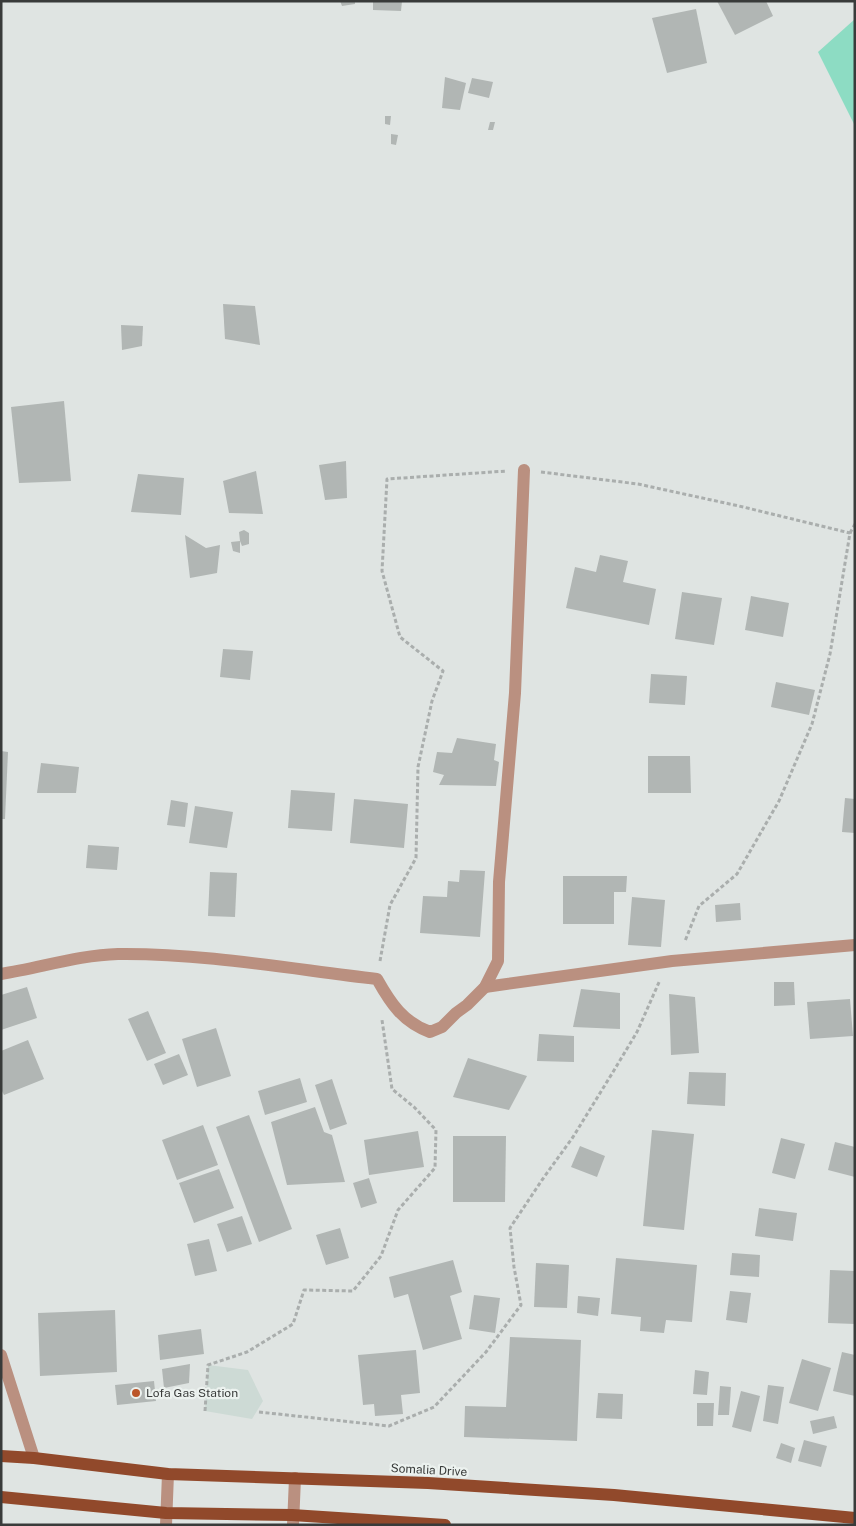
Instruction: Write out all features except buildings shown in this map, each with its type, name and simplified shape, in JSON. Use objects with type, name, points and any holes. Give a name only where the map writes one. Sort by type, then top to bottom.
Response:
[{"type":"main road","name":"Somalia Drive","points":[[1,1456],[34,1458],[168,1474],[428,1483],[614,1495],[855,1518]]},
{"type":"main road","points":[[1,1497],[166,1519],[292,1520],[445,1525]]},
{"type":"street","points":[[1,974],[87,957],[117,954],[198,958],[377,979],[388,999],[403,1016],[416,1027],[430,1032],[442,1026],[467,1005],[485,987],[498,961],[499,882],[515,693],[524,470]]},
{"type":"street","points":[[485,987],[672,961],[855,945]]},
{"type":"street","points":[[1,1356],[34,1458]]},
{"type":"street","points":[[166,1519],[168,1474]]},
{"type":"street","points":[[292,1520],[295,1478]]},
{"type":"path","points":[[850,533],[855,524]]},
{"type":"shaded area","points":[[208,1365],[248,1370],[263,1401],[252,1419],[205,1411]]},
{"type":"green space","points":[[855,19],[855,126],[818,52]]},
{"type":"place","name":"Lofa Gas Station","points":[[136,1393]]}]
